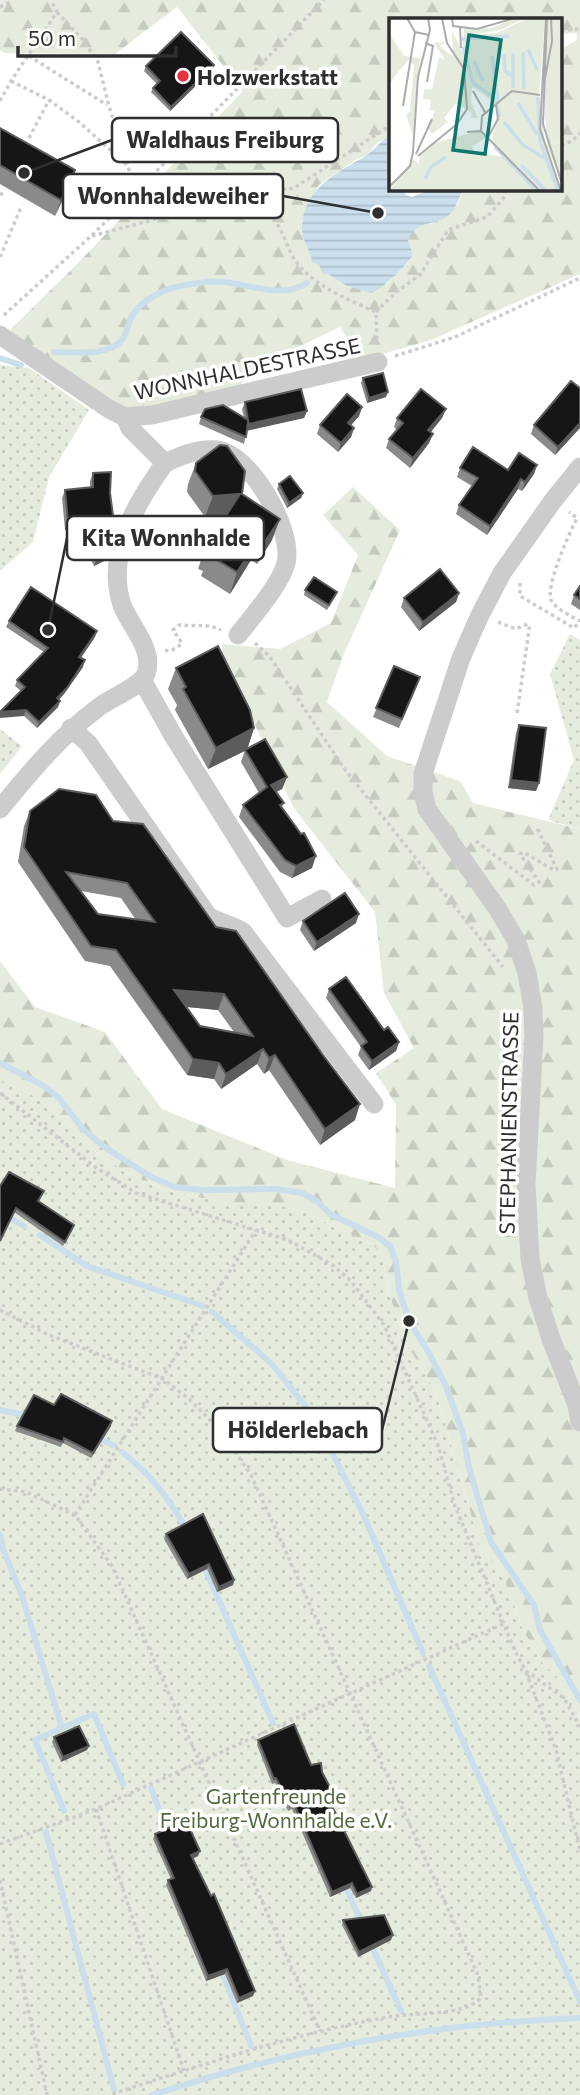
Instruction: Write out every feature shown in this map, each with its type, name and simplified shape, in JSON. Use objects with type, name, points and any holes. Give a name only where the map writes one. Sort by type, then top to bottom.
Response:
[{"type":"street","name":"WONNHALDESTRASSE","points":[[0,335],[125,417],[152,415],[236,397],[378,362]]},
{"type":"street","name":"WONNHALDESTRASSE","points":[[125,417],[130,428],[165,463]]},
{"type":"street","points":[[0,809],[44,755],[71,728],[142,680],[148,663],[145,649],[123,606],[117,585],[117,564],[133,516],[150,485],[165,463],[184,454],[219,450],[234,456],[271,501],[281,524],[286,541],[286,564],[244,638]]},
{"type":"street","name":"STEPHANIENSTRASSE","points":[[580,467],[502,573],[480,615],[461,658],[423,775],[423,792],[427,809],[497,908],[516,940],[527,973],[534,1036],[526,1184],[530,1259],[538,1298],[577,1405],[580,1422]]},
{"type":"street","points":[[142,680],[174,737],[287,918],[322,899]]},
{"type":"street","points":[[71,728],[88,743],[208,916],[243,932],[374,1104]]},
{"type":"path","points":[[0,7],[10,0]]},
{"type":"path","points":[[51,0],[57,12],[83,40],[98,62],[136,192]]},
{"type":"path","points":[[0,318],[136,192],[324,0]]},
{"type":"path","points":[[0,102],[57,12]]},
{"type":"path","points":[[562,30],[580,29]]},
{"type":"path","points":[[29,56],[109,106]]},
{"type":"path","points":[[11,81],[49,100],[79,122],[128,166]]},
{"type":"path","points":[[29,138],[49,100]]},
{"type":"path","points":[[90,237],[179,212],[236,200],[250,194],[294,188],[389,126]]},
{"type":"path","points":[[562,145],[572,141],[580,133]]},
{"type":"path","points":[[505,191],[503,199],[487,217],[448,230],[420,275],[396,292],[376,312],[378,362],[455,337],[580,278]]},
{"type":"path","points":[[236,200],[272,217],[291,254],[311,276],[342,297],[376,312]]},
{"type":"path","points":[[0,257],[22,205]]},
{"type":"path","points":[[520,583],[520,596],[574,628],[580,621],[558,607],[551,601],[550,596],[550,588],[578,518],[564,509]]},
{"type":"path","points":[[497,621],[516,629],[530,623],[517,713]]},
{"type":"path","points":[[169,651],[182,643],[174,627],[211,626]]},
{"type":"path","points":[[244,638],[257,644],[270,657],[346,771],[475,929],[508,974]]},
{"type":"path","points":[[469,835],[534,885],[539,882],[520,854],[523,852],[556,869],[537,828]]},
{"type":"path","points":[[0,1093],[95,1167],[136,1193],[288,1240],[331,1264],[350,1280],[384,1325],[438,1445],[455,1506],[503,1624],[526,1671],[556,1750],[580,1851]]},
{"type":"path","points":[[75,1514],[256,1230]]},
{"type":"path","points":[[0,1310],[49,1335],[163,1379],[206,1415],[237,1453],[251,1475],[478,1975],[481,1998],[468,2008],[390,2016],[320,2032],[109,2095]]},
{"type":"path","points":[[0,1489],[26,1492],[75,1514],[112,1566],[320,2032]]},
{"type":"path","points":[[0,1844],[96,1809],[503,1624]]},
{"type":"path","points":[[526,1671],[564,1698],[580,1727]]},
{"type":"path","points":[[96,1809],[184,2071]]},
{"type":"path","points":[[0,1880],[47,2095]]},
{"type":"green space","points":[[0,0],[580,0],[580,274],[431,340],[362,360],[340,327],[251,370],[240,386],[139,410],[114,408],[10,330],[243,91],[177,7],[115,54],[5,53],[0,50]]},
{"type":"green space","points":[[0,365],[29,368],[89,410],[49,477],[33,542],[0,571]]},
{"type":"green space","points":[[353,487],[400,530],[343,656],[327,702],[387,756],[460,781],[473,803],[580,829],[580,1718],[558,1678],[542,1662],[524,1632],[505,1581],[480,1546],[436,1392],[405,1341],[388,1290],[382,1255],[373,1245],[300,1210],[269,1203],[228,1203],[164,1190],[118,1167],[96,1152],[71,1126],[31,1094],[0,1080],[0,961],[35,1007],[105,1032],[162,1109],[287,1160],[395,1188],[396,1105],[376,1073],[414,1048],[384,993],[375,912],[293,807],[222,654],[222,644],[280,649],[331,623],[358,555],[323,515]]},
{"type":"green space","points":[[570,634],[580,640],[580,829],[548,820],[574,760],[550,674]]},
{"type":"green space","points":[[0,729],[22,746],[0,774]]},
{"type":"green space","name":"Gartenfreunde Freiburg-Wonnhalde e.V.","points":[[0,1080],[31,1094],[71,1126],[96,1152],[118,1167],[164,1190],[228,1203],[269,1203],[300,1210],[373,1245],[382,1255],[388,1290],[405,1341],[436,1392],[480,1546],[505,1581],[524,1632],[542,1662],[558,1678],[580,1718],[580,2095],[0,2095]]},
{"type":"water","points":[[389,135],[389,191],[404,191],[412,197],[427,191],[463,191],[450,214],[421,226],[412,233],[408,240],[413,254],[410,259],[395,276],[372,293],[347,286],[328,274],[323,274],[319,265],[312,262],[302,226],[304,212],[316,191],[325,182],[367,155]]},
{"type":"building","name":"Holzwerkstatt","points":[[181,32],[214,65],[171,107],[153,88],[160,81],[146,66]]},
{"type":"building","points":[[0,128],[75,170],[61,200],[0,165]]},
{"type":"building","points":[[383,373],[388,392],[369,398],[363,378]]},
{"type":"building","points":[[571,381],[580,388],[580,423],[558,447],[534,425]]},
{"type":"building","points":[[301,389],[307,411],[249,424],[248,422],[246,437],[201,417],[205,409],[223,405],[248,420],[245,402]]},
{"type":"building","points":[[421,389],[446,409],[428,430],[433,434],[413,458],[389,439],[403,423],[397,418]]},
{"type":"building","points":[[347,394],[362,407],[348,423],[354,428],[341,443],[320,425]]},
{"type":"building","points":[[220,445],[227,446],[245,471],[242,494],[280,519],[264,543],[259,539],[237,572],[209,555],[211,551],[205,548],[240,494],[213,496],[195,471],[196,463]]},
{"type":"building","points":[[473,447],[508,470],[519,453],[537,465],[525,482],[521,479],[490,526],[459,505],[478,478],[460,468]]},
{"type":"building","points":[[111,472],[110,493],[114,523],[100,524],[110,545],[109,552],[97,558],[79,520],[68,522],[65,490],[93,487],[93,473]]},
{"type":"building","points":[[290,476],[303,493],[289,503],[279,484]]},
{"type":"building","points":[[440,569],[459,593],[423,622],[404,598]]},
{"type":"building","points":[[314,577],[337,592],[329,605],[305,590]]},
{"type":"building","points":[[580,586],[580,599],[574,595]]},
{"type":"building","points":[[31,587],[97,631],[79,657],[85,660],[67,688],[57,698],[60,701],[39,722],[26,710],[0,712],[25,687],[17,680],[48,648],[9,621]]},
{"type":"building","points":[[218,646],[250,710],[254,728],[216,748],[183,689],[186,687],[176,668]]},
{"type":"building","points":[[394,666],[420,677],[402,719],[376,708]]},
{"type":"building","points":[[519,725],[546,728],[539,783],[511,780]]},
{"type":"building","points":[[265,739],[287,777],[271,785],[284,803],[280,805],[301,834],[304,833],[316,856],[296,866],[285,860],[243,805],[267,787],[245,750]]},
{"type":"building","points":[[59,789],[96,795],[113,821],[143,824],[216,927],[236,931],[360,1104],[325,1129],[275,1055],[269,1058],[263,1049],[226,1074],[219,1063],[193,1059],[116,950],[91,946],[24,847],[30,811]],"holes":[[[66,872],[127,883],[155,922],[98,914]],[[174,990],[224,994],[253,1036],[200,1026]]]},
{"type":"building","points":[[345,893],[359,914],[317,942],[303,921]]},
{"type":"building","points":[[346,977],[384,1030],[388,1027],[399,1042],[372,1061],[361,1046],[367,1042],[329,989]]},
{"type":"building","points":[[9,1172],[44,1191],[38,1201],[74,1225],[65,1242],[16,1208],[0,1241],[0,1186]]},
{"type":"building","points":[[61,1394],[112,1421],[93,1453],[64,1438],[63,1442],[17,1426],[34,1395],[54,1405]]},
{"type":"building","points":[[203,1514],[234,1580],[219,1587],[209,1564],[189,1574],[166,1534]]},
{"type":"building","points":[[294,1724],[311,1765],[321,1763],[322,1772],[331,1789],[325,1792],[372,1887],[357,1894],[352,1883],[332,1892],[294,1804],[290,1806],[276,1778],[274,1779],[258,1740]]},
{"type":"building","points":[[79,1726],[89,1746],[63,1757],[54,1737]]},
{"type":"building","points":[[186,1820],[200,1851],[191,1855],[211,1896],[214,1894],[255,1991],[239,1998],[227,1969],[208,1976],[168,1880],[174,1878],[155,1834]]},
{"type":"building","points":[[384,1915],[393,1935],[359,1952],[343,1920]]},
{"type":"waterway","points":[[54,352],[99,351],[116,345],[124,338],[132,316],[140,306],[157,294],[176,287],[218,282],[277,291],[298,288],[307,283]]},
{"type":"waterway","points":[[0,358],[21,365]]},
{"type":"waterway","points":[[0,1063],[44,1086],[59,1098],[82,1128],[103,1146],[151,1177],[175,1187],[202,1190],[276,1189],[302,1193],[317,1201],[330,1214],[378,1237],[390,1246],[396,1261],[399,1290],[409,1321],[446,1386],[463,1434],[469,1468],[491,1542],[534,1605],[540,1630],[580,1700]]},
{"type":"waterway","points":[[0,1212],[24,1226]]},
{"type":"waterway","points":[[40,1235],[87,1266],[203,1306]]},
{"type":"waterway","points":[[212,1312],[271,1363],[314,1417],[363,1514],[423,1653]]},
{"type":"waterway","points":[[0,1410],[29,1416]]},
{"type":"waterway","points":[[96,1437],[113,1445]]},
{"type":"waterway","points":[[122,1452],[159,1488],[187,1530]]},
{"type":"waterway","points":[[0,1535],[22,1596],[62,1728],[94,1714],[123,1784]]},
{"type":"waterway","points":[[202,1562],[273,1723]]},
{"type":"waterway","points":[[429,1666],[580,2001]]},
{"type":"waterway","points":[[62,1728],[35,1740],[64,1811]]},
{"type":"waterway","points":[[151,1788],[169,1836]]},
{"type":"waterway","points":[[46,1832],[114,2089]]},
{"type":"waterway","points":[[344,1883],[362,1924]]},
{"type":"waterway","points":[[371,1944],[401,2011]]},
{"type":"waterway","points":[[220,1967],[251,2046]]},
{"type":"waterway","points":[[152,2095],[256,2065],[363,2041],[472,2026],[580,2018]]},
{"type":"place","name":"Holzwerkstatt","points":[[183,76]]},
{"type":"place","name":"Waldhaus Freiburg","points":[[24,173]]},
{"type":"place","name":"Wonnhaldeweiher","points":[[378,213]]},
{"type":"place","name":"Kita Wonnhalde","points":[[48,630]]},
{"type":"place","name":"Hölderlebach","points":[[409,1321]]}]
